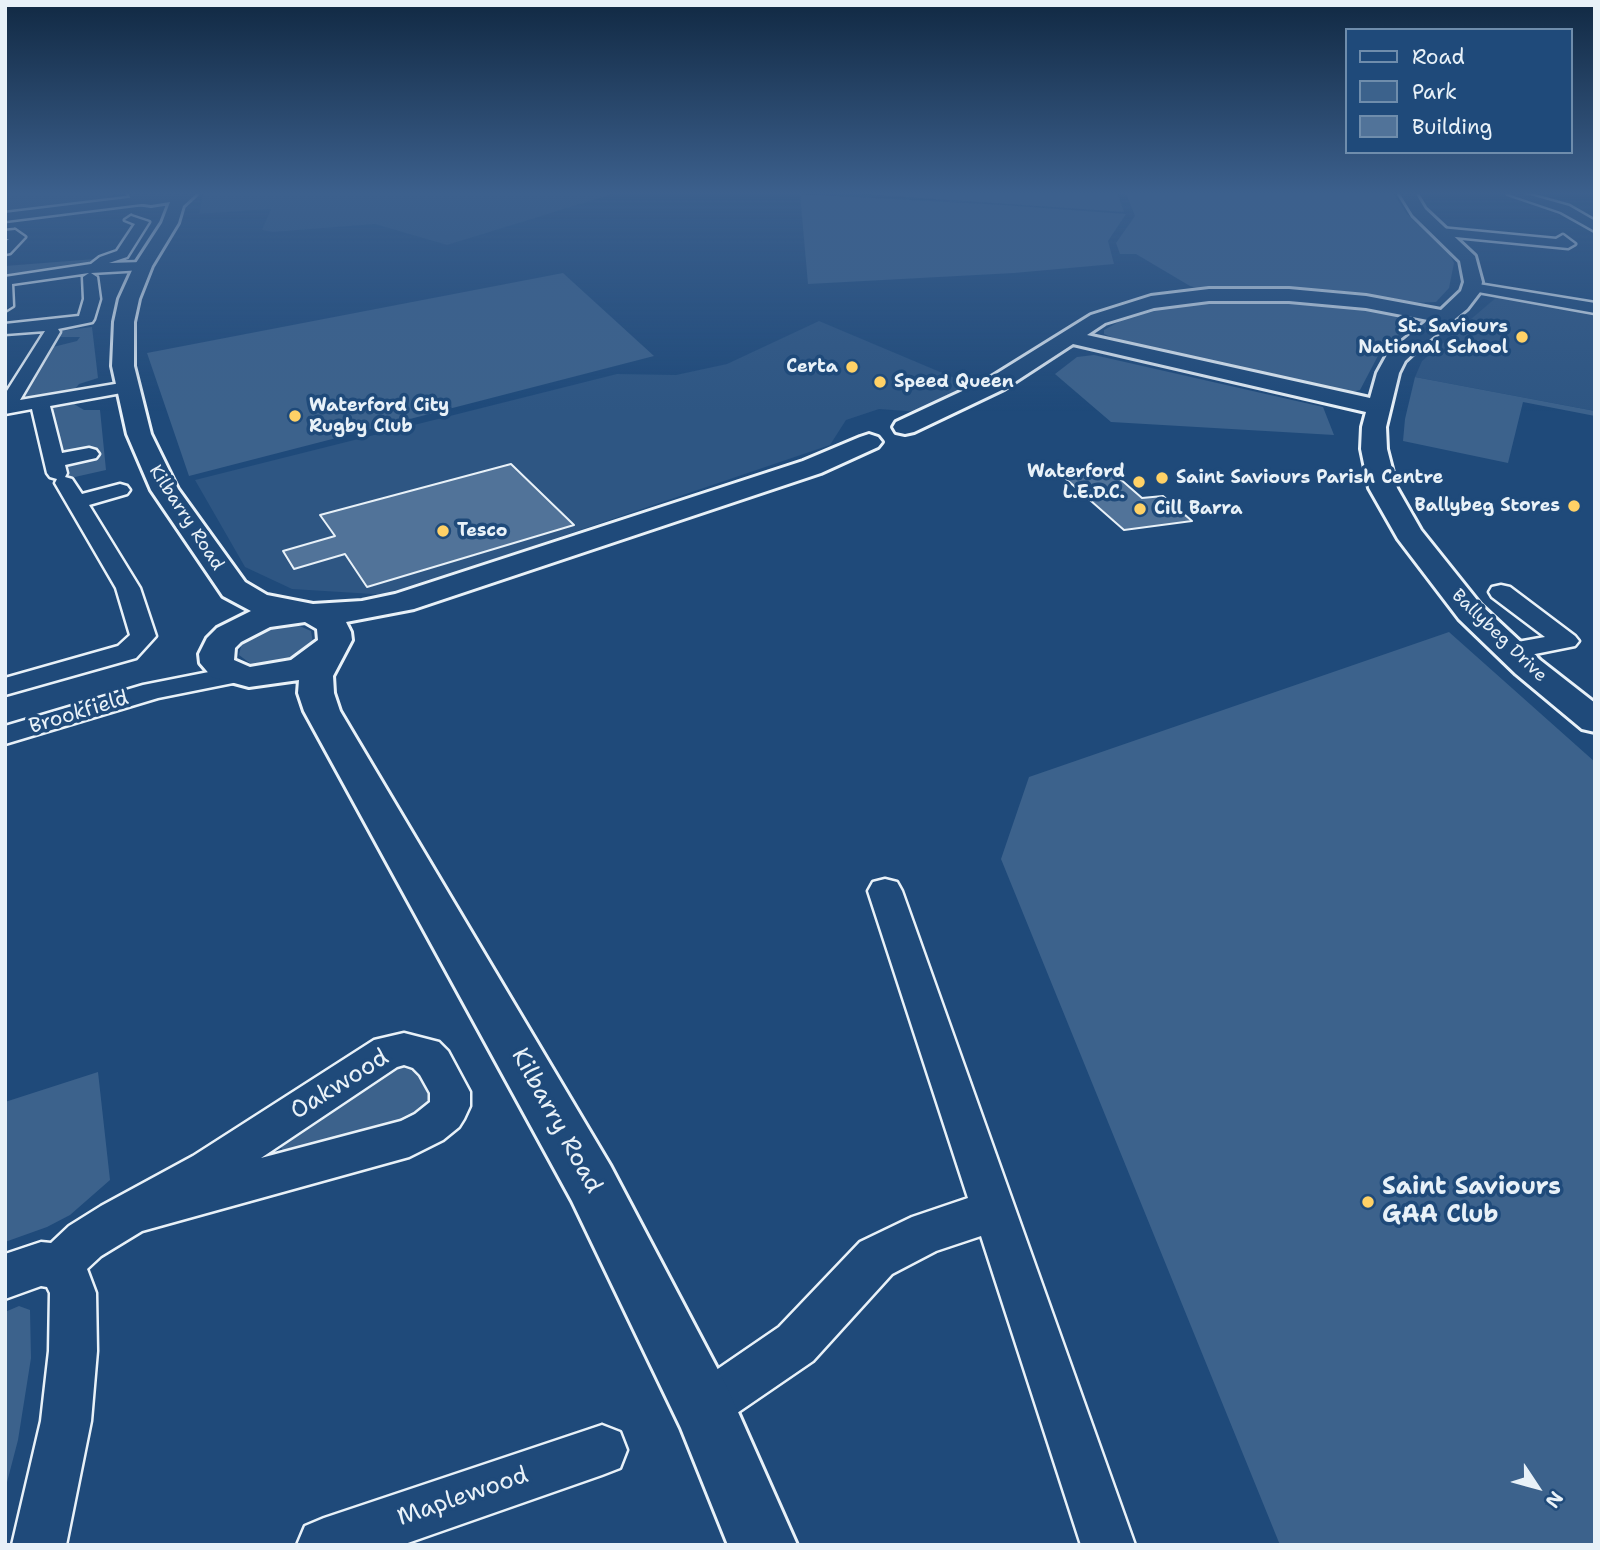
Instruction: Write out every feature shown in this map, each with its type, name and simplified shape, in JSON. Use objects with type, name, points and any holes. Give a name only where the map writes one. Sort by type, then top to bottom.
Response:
[{"type":"street","points":[[5,329],[66,324],[86,319],[92,299],[93,273],[99,266]]},
{"type":"street","points":[[5,306],[5,283],[141,266]]},
{"type":"street","name":"Kilbarry Road","points":[[143,266],[129,299],[122,348],[127,387],[139,434],[153,468],[180,514],[234,589],[257,604],[306,614]]},
{"type":"street","points":[[1471,266],[1472,287],[1595,309]]},
{"type":"street","name":"Ballybeg Drive","points":[[1472,287],[1464,301],[1420,335],[1396,358],[1388,373],[1377,407],[1374,449],[1380,478],[1408,533],[1446,584],[1510,651],[1595,721]]},
{"type":"street","points":[[403,602],[358,623],[303,667],[285,673],[230,663],[244,625],[281,614],[362,611],[403,602],[812,467],[869,442],[885,445],[902,443],[911,437],[905,427],[984,390],[1098,319],[1129,308],[1164,300],[1217,295],[1320,296],[1446,317]]},
{"type":"street","points":[[6,408],[49,337],[75,339]]},
{"type":"street","points":[[1068,337],[1377,407]]},
{"type":"street","points":[[6,408],[127,387]]},
{"type":"street","points":[[5,687],[113,656],[135,646],[143,636],[128,588],[63,480],[40,402]]},
{"type":"street","points":[[63,480],[89,454]]},
{"type":"street","points":[[63,480],[120,490]]},
{"type":"street","name":"Kilbarry Road","points":[[234,589],[238,611],[230,663],[290,689],[322,711]]},
{"type":"street","points":[[1501,592],[1566,641],[1510,651]]},
{"type":"street","points":[[306,614],[331,624],[331,645]]},
{"type":"street","name":"Kilbarry Road","points":[[331,645],[316,676],[316,693],[322,711],[591,1183],[704,1407],[763,1545]]},
{"type":"street","name":"Brookfield","points":[[5,735],[153,691],[230,663]]},
{"type":"street","points":[[885,891],[1108,1545]]},
{"type":"street","name":"Oakwood","points":[[59,1266],[85,1241],[116,1221],[208,1170],[388,1052],[411,1049],[425,1054],[450,1092],[450,1106],[445,1114],[409,1138],[146,1208],[116,1221]]},
{"type":"street","points":[[704,1407],[796,1344],[876,1258],[927,1232],[993,1211]]},
{"type":"street","points":[[5,1277],[41,1264],[59,1266],[68,1277],[73,1293],[72,1372],[66,1421],[39,1545]]},
{"type":"street","name":"Maplewood","points":[[324,1545],[602,1450]]},
{"type":"shaded area","name":"St. Saviours National School","points":[[1498,296],[1595,314],[1595,411],[1415,377],[1422,361]]},
{"type":"shaded area","points":[[819,321],[971,385],[919,412],[879,409],[846,420],[830,445],[389,595],[292,589],[245,567],[195,480],[617,374],[676,375],[727,364]]},
{"type":"green space","points":[[5,266],[72,266],[5,277]]},
{"type":"green space","points":[[806,266],[1088,266],[1014,273],[808,284]]},
{"type":"green space","points":[[1157,266],[1453,266],[1449,288],[1436,302],[1413,303],[1334,290],[1201,289],[1190,286]]},
{"type":"green space","name":"Waterford City Rugby Club","points":[[563,273],[654,356],[189,476],[147,353]]},
{"type":"green space","points":[[1235,299],[1313,302],[1357,307],[1406,315],[1414,322],[1381,350],[1360,390],[1352,392],[1145,346],[1133,346],[1104,334],[1104,330],[1124,319],[1154,310]]},
{"type":"green space","points":[[92,327],[98,378],[79,384],[75,389],[19,399],[49,348],[77,341],[80,337],[57,336],[60,331]]},
{"type":"green space","points":[[1094,355],[1323,407],[1334,435],[1111,422],[1055,374],[1077,357]]},
{"type":"green space","points":[[1415,377],[1595,411],[1595,416],[1523,402],[1508,463],[1403,441]]},
{"type":"green space","points":[[74,404],[84,410],[100,410],[106,470],[57,481],[56,478],[66,464],[96,455],[94,449],[77,453],[61,451],[50,408]]},
{"type":"green space","points":[[283,624],[295,624],[311,631],[313,643],[307,650],[286,661],[262,665],[251,664],[239,655],[242,642],[249,636]]},
{"type":"green space","name":"Saint Saviours GAA Club","points":[[1449,632],[1595,762],[1595,1545],[1280,1545],[1001,859],[1029,777]]},
{"type":"green space","points":[[413,1063],[435,1096],[417,1119],[284,1152],[279,1144],[386,1065]]},
{"type":"green space","points":[[98,1072],[110,1180],[70,1215],[47,1227],[5,1242],[5,1102]]},
{"type":"green space","points":[[19,1306],[30,1310],[31,1358],[18,1440],[5,1490],[5,1312]]},
{"type":"building","name":"Tesco","points":[[511,464],[574,525],[367,587],[345,554],[294,569],[283,551],[335,536],[320,515]]},
{"type":"building","name":"Cill Barra","points":[[1111,471],[1142,498],[1163,496],[1192,521],[1124,530],[1066,479]]},
{"type":"place","name":"St. Saviours National School","points":[[1522,337]]},
{"type":"place","name":"Certa","points":[[852,367]]},
{"type":"place","name":"Speed Queen","points":[[880,382]]},
{"type":"place","name":"Waterford City Rugby Club","points":[[295,416]]},
{"type":"place","name":"Saint Saviours Parish Centre","points":[[1162,478]]},
{"type":"place","name":"Waterford L.E.D.C.","points":[[1139,482]]},
{"type":"place","name":"Ballybeg Stores","points":[[1574,506]]},
{"type":"place","name":"Cill Barra","points":[[1140,509]]},
{"type":"place","name":"Tesco","points":[[443,531]]},
{"type":"place","name":"Saint Saviours GAA Club","points":[[1368,1202]]}]
